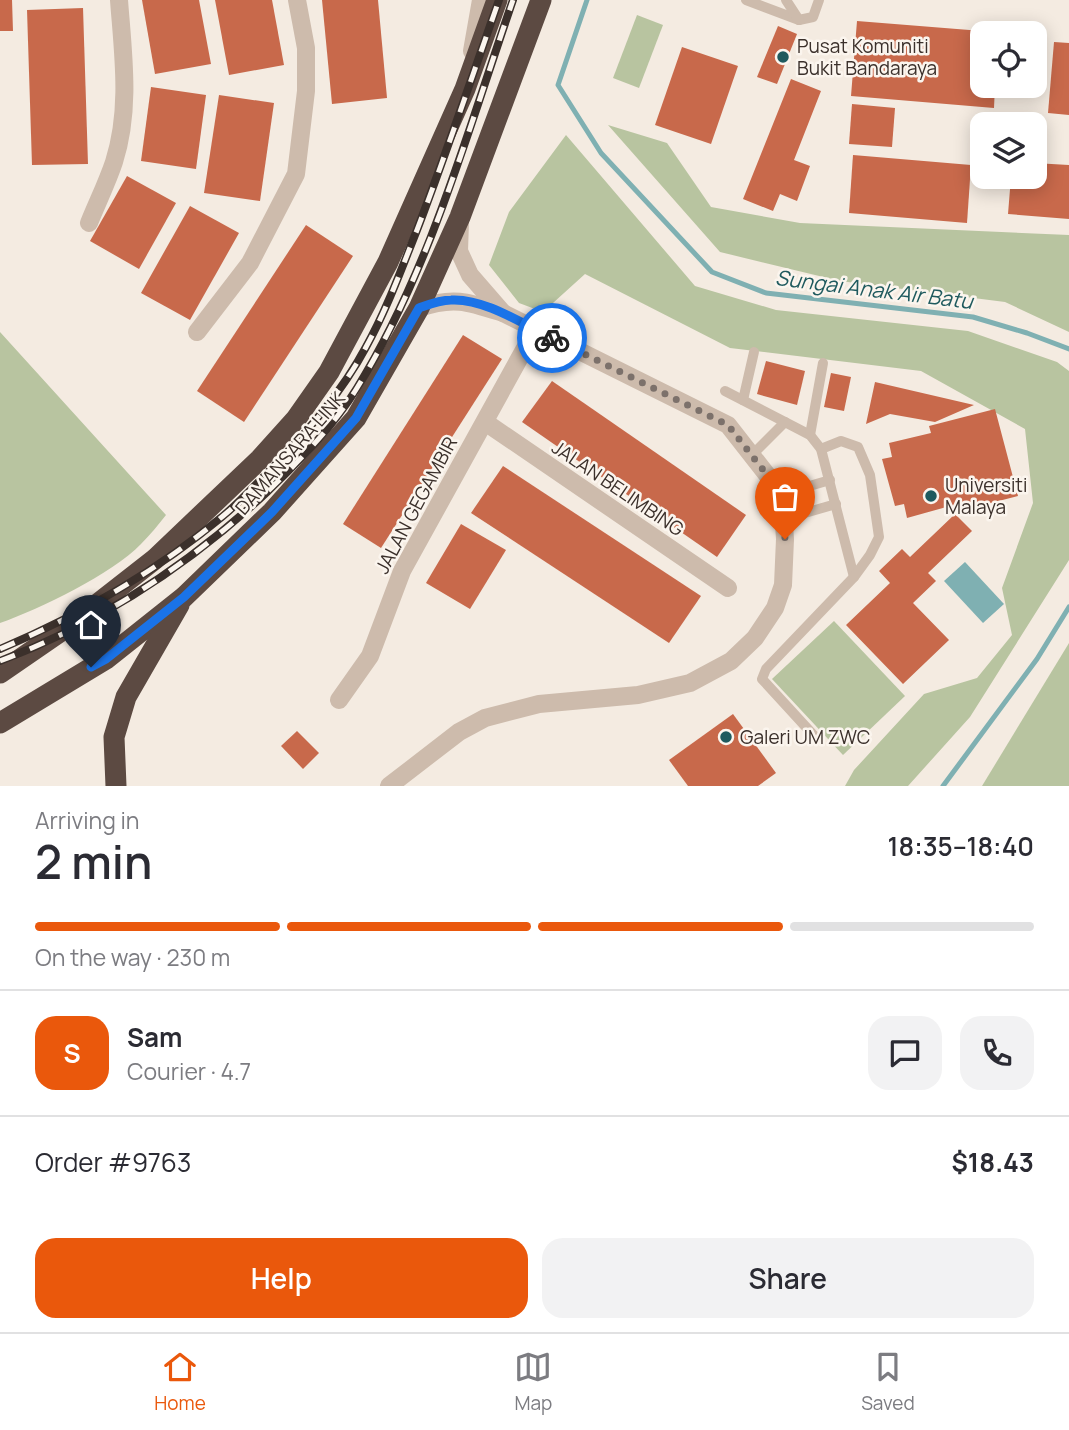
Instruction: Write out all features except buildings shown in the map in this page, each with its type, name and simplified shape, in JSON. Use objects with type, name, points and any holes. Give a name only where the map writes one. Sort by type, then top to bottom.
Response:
[{"type":"highway","name":"DAMANSARA LINK","points":[[0,673],[78,620],[155,559],[260,459],[296,419],[329,372],[388,262],[465,89],[497,0]]},
{"type":"highway","name":"DAMANSARA LINK","points":[[0,723],[106,659],[184,597],[272,512],[356,418],[419,308],[460,218],[541,0]]},
{"type":"highway","points":[[116,786],[114,737],[126,697],[184,597]]},
{"type":"street","points":[[89,223],[114,161],[124,110],[126,81],[119,0]]},
{"type":"street","points":[[197,332],[250,263],[296,174],[306,91],[306,48],[297,0]]},
{"type":"street","points":[[465,89],[481,0]]},
{"type":"street","points":[[460,218],[459,251],[470,275],[503,313]]},
{"type":"street","points":[[389,786],[459,732],[485,718],[539,704],[638,695],[690,682],[731,661],[755,638],[775,608],[783,585],[785,539],[782,494],[728,425],[503,313],[464,300],[452,300],[419,308]]},
{"type":"street","name":"JALAN GEGAMBIR","points":[[339,700],[370,656],[402,571],[535,330]]},
{"type":"street","name":"JALAN BELIMBING","points":[[485,422],[728,588]]},
{"type":"lane","points":[[746,0],[799,20],[813,17],[819,0]]},
{"type":"lane","points":[[786,0],[799,20]]},
{"type":"lane","points":[[743,400],[754,352]]},
{"type":"lane","points":[[810,435],[823,363]]},
{"type":"lane","points":[[725,391],[810,435],[821,449],[854,577]]},
{"type":"lane","points":[[751,456],[785,422]]},
{"type":"lane","points":[[817,739],[762,679],[766,669],[854,577],[870,555],[878,537],[870,475],[858,447],[841,441],[821,449]]},
{"type":"lane","points":[[782,494],[830,480]]},
{"type":"lane","points":[[784,519],[836,504]]},
{"type":"green space","points":[[637,15],[663,25],[639,88],[613,78]]},
{"type":"green space","points":[[608,125],[667,143],[711,207],[800,223],[1069,235],[1069,332],[1005,302],[840,281],[720,252]]},
{"type":"green space","points":[[566,135],[695,286],[776,310],[968,331],[1057,362],[1069,371],[1069,560],[970,717],[908,786],[845,786],[854,770],[924,694],[977,678],[1012,635],[1002,588],[1033,503],[1025,429],[921,371],[730,348],[585,274],[543,312],[519,303],[489,265],[509,212]]},
{"type":"green space","points":[[0,332],[166,515],[141,544],[112,567],[55,600],[0,623]]},
{"type":"green space","points":[[834,621],[905,696],[843,755],[772,679]]},
{"type":"green space","points":[[1069,643],[1069,786],[982,786]]},
{"type":"water","points":[[965,562],[1004,604],[983,623],[944,581]]},
{"type":"waterway","name":"Sungai Anak Air Batu","points":[[587,0],[558,85],[601,153],[712,272],[766,293],[973,317],[1069,349]]},
{"type":"waterway","name":"Sungai Anak Air Batu","points":[[943,786],[1037,659],[1069,607]]},
{"type":"railway","points":[[0,649],[88,607],[171,556],[248,493],[324,410],[357,364],[381,318],[417,230],[499,0]]},
{"type":"railway","points":[[0,661],[73,629],[175,568],[267,492],[327,430],[357,388],[383,343],[427,248],[513,0]]},
{"type":"way so far","points":[[552,338],[728,425],[782,494],[785,539]]},
{"type":"place","name":"Pusat Komuniti Bukit Bandaraya","points":[[783,57]]},
{"type":"place","name":"Universiti Malaya","points":[[931,496]]},
{"type":"place","name":"Galeri UM ZWC","points":[[726,737]]},
{"type":"route","points":[[91,667],[106,659],[184,597],[272,512],[356,418],[419,308],[438,302],[464,300],[503,313],[552,338]]}]
